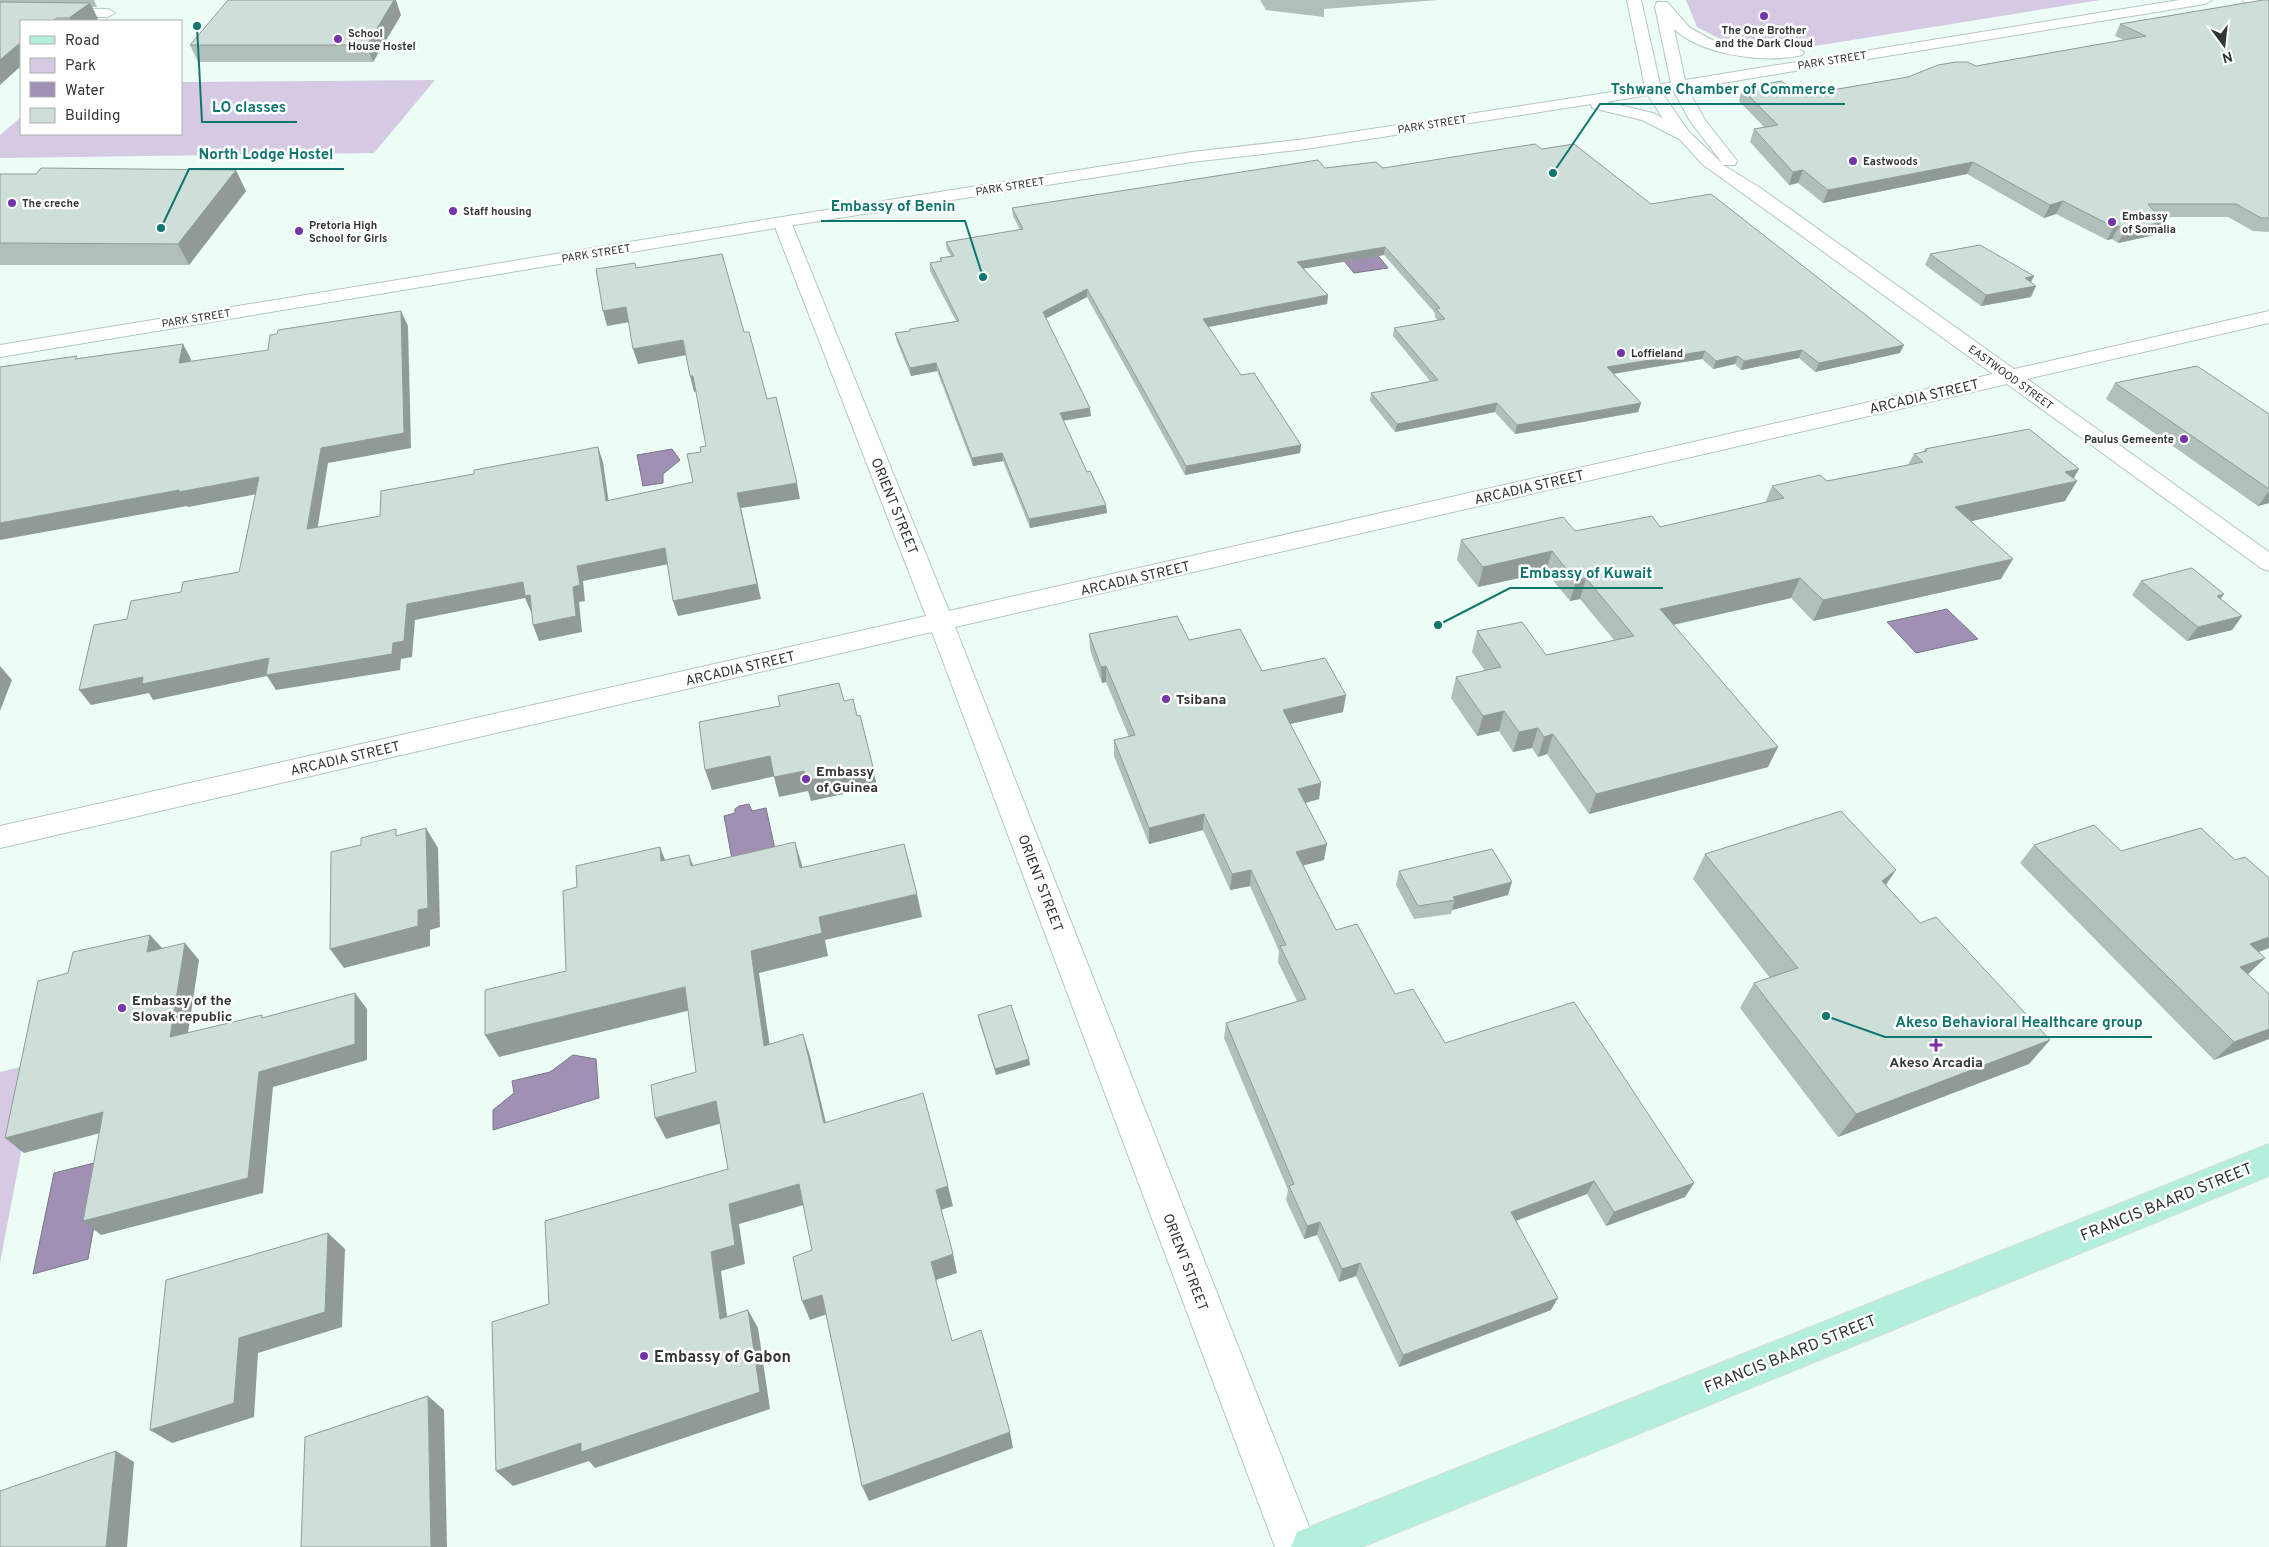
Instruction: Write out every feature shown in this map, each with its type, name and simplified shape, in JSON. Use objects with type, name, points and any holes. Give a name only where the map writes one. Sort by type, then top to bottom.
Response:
[{"type":"main road","name":"FRANCIS BAARD STREET","points":[[1312,1547],[2269,1160]]},
{"type":"street","points":[[1634,0],[1652,84]]},
{"type":"street","name":"PARK STREET","points":[[1678,80],[1843,49],[2147,0]]},
{"type":"street","name":"PARK STREET","points":[[1192,157],[1224,147],[1380,120],[1652,84],[2206,0]]},
{"type":"street","points":[[2250,0],[2269,4]]},
{"type":"street","points":[[1661,3],[1685,31],[1715,45],[1739,51],[1768,53],[1843,49]]},
{"type":"street","name":"EASTWOOD STREET","points":[[1661,3],[1678,80],[1698,121],[1717,148],[1753,191]]},
{"type":"street","points":[[0,12],[108,13]]},
{"type":"street","name":"PARK STREET","points":[[0,351],[782,222],[1192,157],[1306,144],[1556,104],[1652,84]]},
{"type":"street","name":"EASTWOOD STREET","points":[[1652,84],[1685,137],[1710,164],[1753,191],[2269,563]]},
{"type":"street","points":[[1556,104],[1595,105],[1631,111],[1666,125],[1685,137]]},
{"type":"street","name":"ORIENT STREET","points":[[782,222],[941,622],[1296,1547]]},
{"type":"street","points":[[0,339],[209,307],[415,282]]},
{"type":"street","name":"ARCADIA STREET","points":[[0,837],[2269,317]]},
{"type":"green space","points":[[1686,0],[2100,0],[1815,46],[1782,47],[1728,43],[1697,27]]},
{"type":"green space","points":[[435,80],[374,153],[0,158],[0,135],[20,118],[20,135],[182,135],[182,82]]},
{"type":"green space","points":[[38,1063],[0,1263],[0,1072]]},
{"type":"water","points":[[1375,252],[1388,268],[1354,273],[1344,261]]},
{"type":"water","points":[[672,449],[680,460],[663,474],[663,483],[643,486],[637,455]]},
{"type":"water","points":[[1947,609],[1978,639],[1916,653],[1887,622]]},
{"type":"water","points":[[749,804],[752,811],[766,808],[777,858],[734,870],[724,816],[735,813],[735,809],[739,806]]},
{"type":"water","points":[[573,1055],[596,1059],[599,1098],[493,1130],[493,1110],[514,1093],[512,1081],[550,1072]]},
{"type":"water","points":[[106,1160],[88,1259],[33,1274],[54,1173]]},
{"type":"building","points":[[228,0],[394,0],[367,45],[190,45]]},
{"type":"building","points":[[2269,0],[2269,218],[2261,218],[2236,204],[2148,204],[2163,222],[2125,230],[2119,226],[2114,227],[2063,201],[2050,205],[1973,162],[1828,190],[1803,170],[1793,172],[1754,129],[1778,125],[1742,89],[1781,81],[1803,95],[1908,77],[1938,65],[1967,62],[1976,66],[2146,36],[2120,24]]},
{"type":"building","points":[[0,2],[90,3],[69,18],[20,20],[20,43],[0,60]]},
{"type":"building","points":[[1535,144],[1542,149],[1574,144],[1651,204],[1711,194],[1904,345],[1819,363],[1802,350],[1744,361],[1738,356],[1716,361],[1705,351],[1607,367],[1641,403],[1517,425],[1497,403],[1397,424],[1371,393],[1438,380],[1394,328],[1445,319],[1436,309],[1440,308],[1385,247],[1297,262],[1328,295],[1203,319],[1241,375],[1254,373],[1301,445],[1186,466],[1087,289],[1043,312],[1090,408],[1060,413],[1087,472],[1090,471],[1106,505],[1029,519],[1002,453],[972,458],[936,363],[910,368],[895,333],[959,321],[930,263],[942,261],[940,258],[954,256],[946,242],[1023,229],[1012,208],[1318,160],[1325,168],[1376,162],[1383,168]]},
{"type":"building","points":[[41,168],[236,170],[178,244],[0,243],[0,174],[36,174]]},
{"type":"building","points":[[1980,245],[2034,276],[2025,278],[2036,286],[1986,295],[1930,254]]},
{"type":"building","points":[[722,254],[744,332],[749,332],[767,399],[776,397],[797,483],[737,493],[757,584],[673,601],[665,548],[577,566],[580,585],[573,587],[576,616],[533,625],[530,595],[525,596],[523,582],[407,604],[404,641],[393,643],[392,654],[266,675],[269,658],[142,684],[143,677],[79,690],[94,625],[127,619],[131,601],[181,592],[183,582],[239,572],[259,477],[0,523],[0,367],[183,344],[179,363],[268,350],[270,335],[277,334],[278,330],[401,311],[404,433],[321,448],[307,529],[380,516],[381,491],[474,474],[474,470],[598,447],[606,501],[693,482],[687,454],[701,452],[700,447],[706,446],[693,376],[690,376],[683,340],[633,349],[626,307],[603,311],[596,269],[635,263],[636,268]]},
{"type":"building","points":[[2197,366],[2269,414],[2269,489],[2115,383]]},
{"type":"building","points":[[2029,429],[2079,469],[2065,472],[2077,481],[1955,507],[2013,559],[1823,600],[1800,578],[1660,609],[1778,747],[1596,794],[1553,734],[1544,737],[1538,728],[1519,732],[1504,711],[1483,716],[1456,677],[1501,667],[1477,631],[1522,622],[1546,655],[1634,636],[1586,578],[1576,581],[1552,551],[1483,567],[1461,540],[1563,517],[1575,531],[1652,516],[1660,527],[1784,498],[1772,486],[1820,475],[1827,481],[1923,462],[1914,454],[1927,451],[1925,449]]},
{"type":"building","points":[[2192,568],[2224,594],[2217,596],[2242,616],[2198,627],[2141,581]]},
{"type":"building","points":[[1177,616],[1189,640],[1240,629],[1262,671],[1325,658],[1346,695],[1283,710],[1321,783],[1298,789],[1327,844],[1296,852],[1336,930],[1357,924],[1395,994],[1413,989],[1445,1043],[1574,1002],[1694,1183],[1614,1212],[1594,1181],[1511,1212],[1558,1298],[1403,1355],[1360,1263],[1342,1269],[1320,1222],[1307,1226],[1289,1186],[1294,1184],[1226,1023],[1306,999],[1280,946],[1286,945],[1251,870],[1232,874],[1204,814],[1149,828],[1114,740],[1135,735],[1106,666],[1101,667],[1089,634]]},
{"type":"building","points":[[839,683],[844,701],[853,699],[857,716],[860,715],[873,767],[806,781],[804,771],[774,777],[770,756],[705,770],[699,722],[780,706],[778,696]]},
{"type":"building","points":[[1841,811],[1896,870],[1882,881],[1920,923],[1936,917],[2050,1040],[1856,1114],[1754,983],[1798,968],[1705,854]]},
{"type":"building","points":[[2094,825],[2121,851],[2201,828],[2235,860],[2245,857],[2269,878],[2269,937],[2250,944],[2265,958],[2240,967],[2269,994],[2269,1029],[2234,1042],[2034,845]]},
{"type":"building","points":[[426,828],[428,908],[418,910],[418,926],[330,949],[331,852],[361,845],[361,838],[396,829],[396,836]]},
{"type":"building","points":[[795,842],[800,868],[904,844],[917,894],[819,917],[822,933],[751,951],[764,1046],[803,1034],[824,1123],[923,1093],[948,1186],[936,1190],[953,1254],[931,1262],[952,1341],[981,1330],[1010,1432],[862,1486],[822,1295],[802,1301],[793,1257],[812,1250],[799,1184],[729,1204],[735,1245],[711,1252],[720,1319],[748,1310],[760,1392],[581,1452],[581,1443],[496,1471],[492,1322],[549,1304],[545,1221],[728,1169],[716,1101],[655,1118],[651,1085],[696,1072],[685,987],[485,1035],[485,990],[566,971],[563,891],[577,887],[576,866],[660,847],[661,861],[689,855],[691,866]]},
{"type":"building","points":[[1492,849],[1512,882],[1453,897],[1455,900],[1418,906],[1399,871]]},
{"type":"building","points":[[150,935],[147,952],[185,943],[170,1037],[262,1015],[262,1018],[355,993],[355,1044],[259,1072],[248,1178],[83,1221],[103,1112],[5,1138],[38,981],[68,973],[73,952]]},
{"type":"building","points":[[1011,1005],[1029,1059],[995,1069],[978,1015]]},
{"type":"building","points":[[328,1233],[325,1312],[239,1338],[234,1403],[150,1430],[166,1280]]},
{"type":"building","points":[[428,1396],[431,1547],[301,1547],[305,1437]]},
{"type":"building","points":[[116,1451],[106,1547],[0,1547],[0,1491]]},
{"type":"place","name":"The One Brother and the Dark Cloud","points":[[1764,16]]},
{"type":"place","name":"LO classes","points":[[197,26]]},
{"type":"place","name":"School House Hostel","points":[[338,39]]},
{"type":"place","name":"Eastwoods","points":[[1853,161]]},
{"type":"place","name":"Tshwane Chamber of Commerce","points":[[1553,173]]},
{"type":"place","name":"The creche","points":[[12,203]]},
{"type":"place","name":"Staff housing","points":[[453,211]]},
{"type":"place","name":"Embassy of Somalia","points":[[2112,222]]},
{"type":"place","name":"North Lodge Hostel","points":[[161,228]]},
{"type":"place","name":"Pretoria High School for Girls","points":[[299,231]]},
{"type":"place","name":"Embassy of Benin","points":[[983,277]]},
{"type":"place","name":"Loffieland","points":[[1621,353]]},
{"type":"place","name":"Paulus Gemeente","points":[[2184,439]]},
{"type":"place","name":"Embassy of Kuwait","points":[[1438,625]]},
{"type":"place","name":"Tsibana","points":[[1166,699]]},
{"type":"place","name":"Embassy of Guinea","points":[[806,779]]},
{"type":"place","name":"Embassy of the Slovak republic","points":[[122,1008]]},
{"type":"place","name":"Akeso Behavioral Healthcare group","points":[[1826,1016]]},
{"type":"place","name":"Akeso Arcadia","points":[[1936,1045]]},
{"type":"place","name":"Embassy of Gabon","points":[[644,1356]]}]
